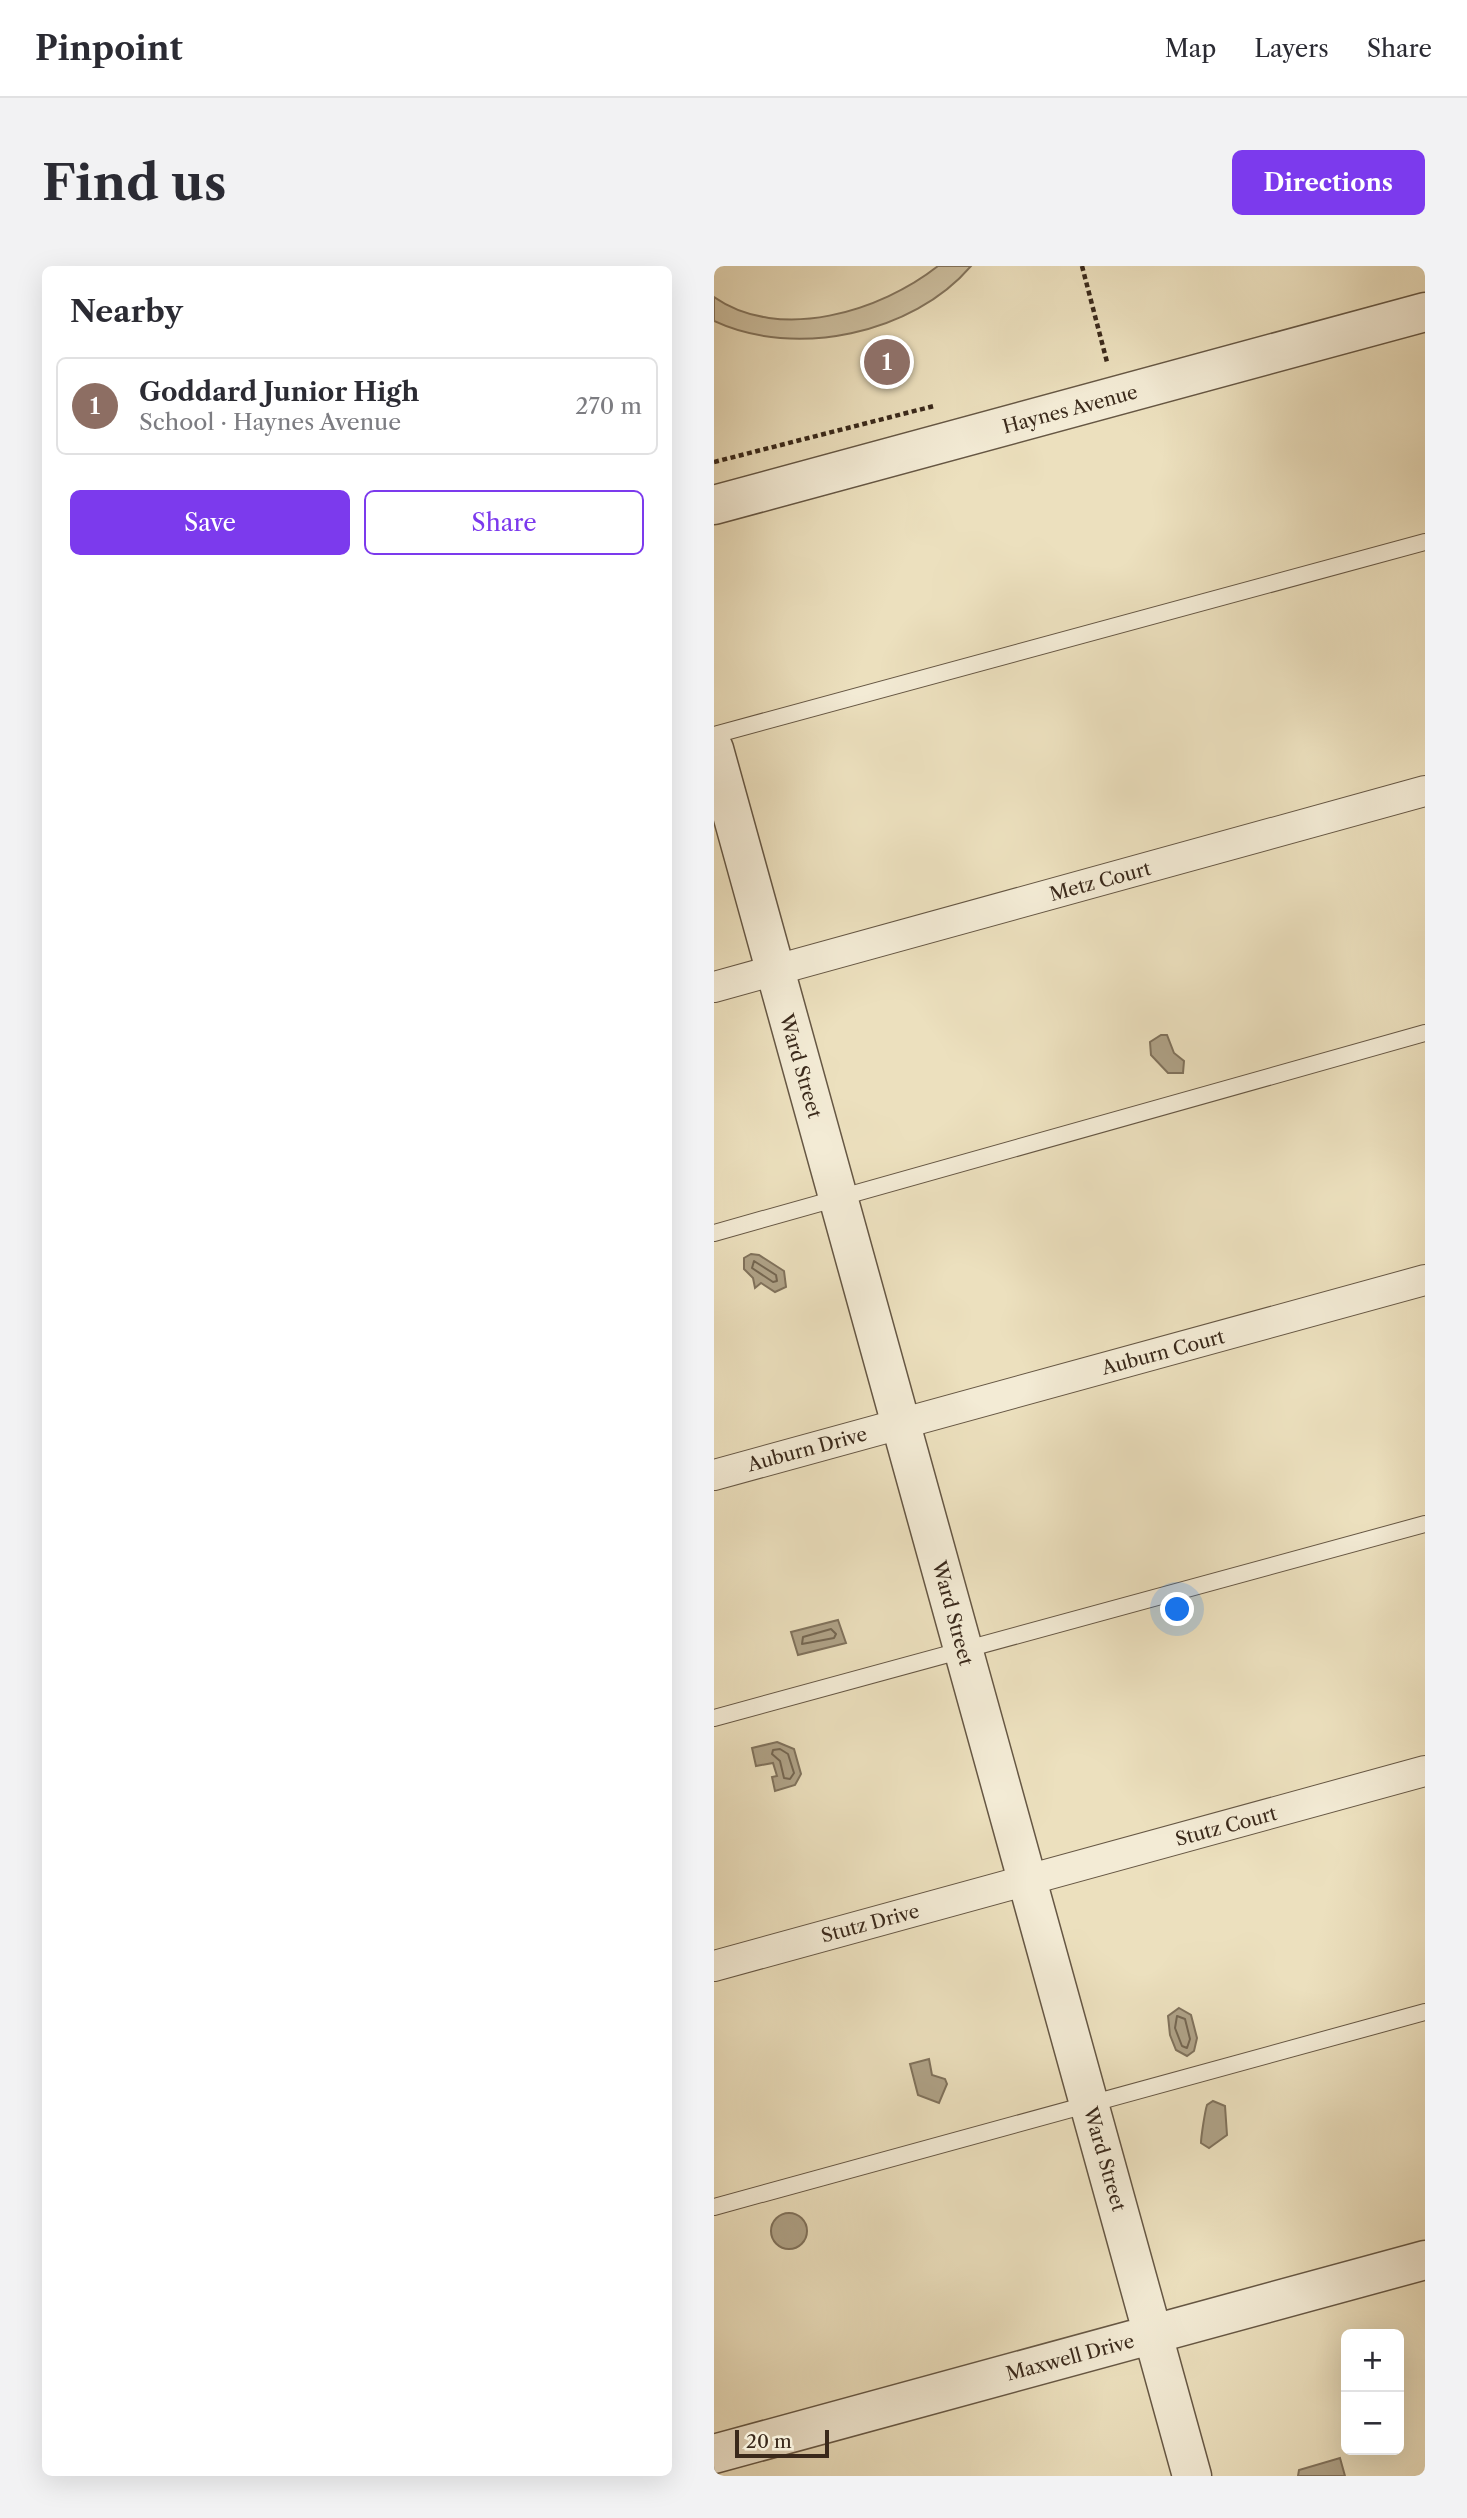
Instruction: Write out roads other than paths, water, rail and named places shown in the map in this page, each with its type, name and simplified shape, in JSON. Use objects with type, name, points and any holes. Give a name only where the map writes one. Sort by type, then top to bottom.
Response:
[{"type":"street","name":"Haynes Avenue","points":[[714,505],[1425,312]]},
{"type":"street","name":"Ward Street","points":[[714,749],[1192,2476]]},
{"type":"street","name":"Metz Court","points":[[714,987],[1425,791]]},
{"type":"street","name":"Auburn Court","points":[[901,1424],[1425,1280]]},
{"type":"street","name":"Auburn Drive","points":[[714,1475],[901,1424]]},
{"type":"street","name":"Stutz Court","points":[[1027,1881],[1425,1771]]},
{"type":"street","name":"Stutz Drive","points":[[714,1966],[1027,1881]]},
{"type":"street","name":"Maxwell Drive","points":[[714,2454],[1425,2260]]},
{"type":"lane","points":[[714,736],[1425,542]]},
{"type":"lane","points":[[714,1233],[1425,1033]]},
{"type":"lane","points":[[714,1718],[1425,1524]]},
{"type":"lane","points":[[714,2207],[1425,2012]]},
{"type":"water","points":[[1161,1035],[1167,1035],[1174,1053],[1184,1061],[1183,1073],[1168,1073],[1151,1055],[1150,1042]]},
{"type":"water","points":[[751,1254],[759,1255],[784,1271],[786,1287],[775,1292],[761,1283],[755,1288],[753,1278],[744,1269],[744,1258]]},
{"type":"water","points":[[838,1620],[846,1643],[798,1655],[791,1632]]},
{"type":"water","points":[[777,1742],[794,1749],[801,1774],[795,1785],[775,1791],[772,1777],[777,1776],[773,1763],[756,1766],[752,1748]]},
{"type":"water","points":[[1179,2008],[1191,2015],[1197,2038],[1194,2051],[1187,2056],[1176,2050],[1170,2035],[1168,2016]]},
{"type":"water","points":[[929,2059],[932,2075],[945,2079],[947,2084],[939,2103],[918,2095],[910,2064]]},
{"type":"water","points":[[1213,2101],[1225,2106],[1227,2135],[1209,2148],[1201,2143],[1201,2140],[1207,2105]]},
{"type":"water","points":[[789,2213],[801,2219],[807,2231],[801,2243],[789,2249],[777,2243],[771,2231],[777,2219]]},
{"type":"water","points":[[1340,2458],[1345,2476],[1298,2476],[1299,2470]]},
{"type":"place","name":"Goddard Junior High","points":[[887,362]]}]
